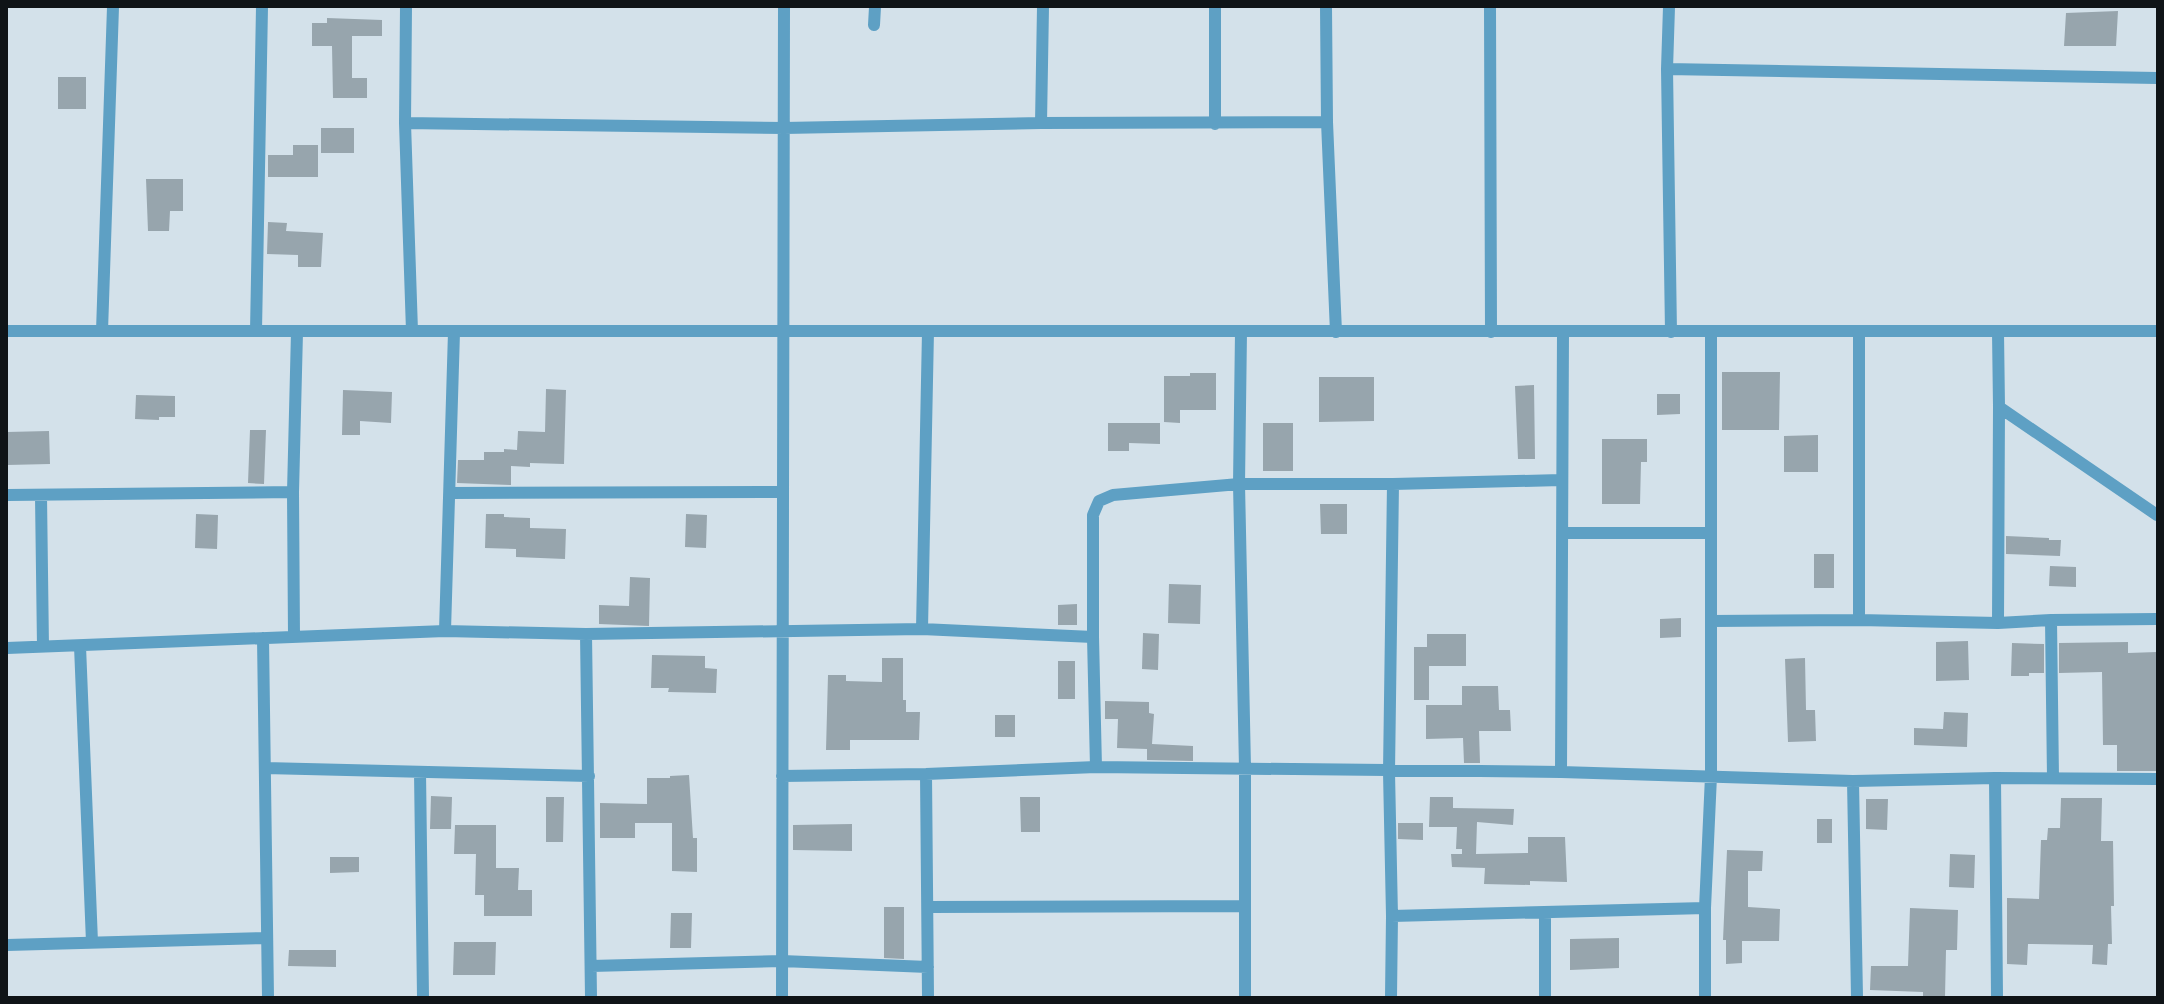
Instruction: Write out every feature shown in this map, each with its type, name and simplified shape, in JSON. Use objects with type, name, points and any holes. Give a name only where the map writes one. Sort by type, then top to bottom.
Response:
[{"type":"street","points":[[102,332],[112,7]]},
{"type":"street","points":[[256,332],[262,7]]},
{"type":"street","points":[[406,7],[405,123],[412,332]]},
{"type":"street","points":[[782,997],[784,7]]},
{"type":"street","points":[[874,24],[875,7]]},
{"type":"street","points":[[1042,123],[1043,7]]},
{"type":"street","points":[[1215,7],[1215,124]]},
{"type":"street","points":[[1326,7],[1327,122],[1336,332]]},
{"type":"street","points":[[1490,7],[1491,332]]},
{"type":"street","points":[[1669,7],[1667,69],[1670,332]]},
{"type":"street","points":[[1667,69],[2157,78]]},
{"type":"street","points":[[405,123],[784,128],[1042,123],[1215,124],[1327,122]]},
{"type":"street","points":[[922,629],[928,331]]},
{"type":"street","points":[[7,332],[2157,331]]},
{"type":"street","points":[[294,636],[293,492],[297,332]]},
{"type":"street","points":[[445,631],[454,332]]},
{"type":"street","points":[[1241,332],[1239,484],[1244,768],[1245,997]]},
{"type":"street","points":[[1561,772],[1563,534],[1561,480],[1562,332]]},
{"type":"street","points":[[1705,997],[1704,908],[1711,776],[1711,332]]},
{"type":"street","points":[[1859,332],[1859,620]]},
{"type":"street","points":[[1998,332],[1998,623]]},
{"type":"street","points":[[1999,407],[2157,515]]},
{"type":"street","points":[[1096,767],[1093,637],[1093,515],[1099,501],[1113,495],[1239,484],[1393,484],[1561,480]]},
{"type":"street","points":[[1391,997],[1392,916],[1389,772],[1393,484]]},
{"type":"street","points":[[7,495],[41,496],[293,492]]},
{"type":"street","points":[[450,493],[783,492]]},
{"type":"street","points":[[41,496],[43,647]]},
{"type":"street","points":[[1563,534],[1711,533]]},
{"type":"street","points":[[1711,621],[1859,620],[1998,623],[2051,620],[2157,619]]},
{"type":"street","points":[[2051,620],[2053,778]]},
{"type":"street","points":[[7,648],[445,631],[586,634],[922,629],[1093,637]]},
{"type":"street","points":[[586,634],[591,997]]},
{"type":"street","points":[[263,638],[268,997]]},
{"type":"street","points":[[80,646],[92,942]]},
{"type":"street","points":[[782,776],[926,774],[1096,767],[1244,768],[1389,772],[1561,772],[1853,781],[1995,778],[2157,779]]},
{"type":"street","points":[[265,768],[589,776]]},
{"type":"street","points":[[420,772],[423,997]]},
{"type":"street","points":[[926,774],[928,997]]},
{"type":"street","points":[[1995,778],[1997,997]]},
{"type":"street","points":[[1853,781],[1857,997]]},
{"type":"street","points":[[928,907],[1244,906]]},
{"type":"street","points":[[1392,916],[1704,908]]},
{"type":"street","points":[[1544,913],[1546,997]]},
{"type":"street","points":[[7,945],[267,938]]},
{"type":"street","points":[[591,966],[782,962],[928,967]]},
{"type":"building","points":[[2118,11],[2116,46],[2064,46],[2066,13]]},
{"type":"building","points":[[327,18],[382,20],[382,36],[352,36],[352,78],[367,78],[367,98],[333,98],[332,46],[312,46],[312,23],[327,23]]},
{"type":"building","points":[[58,77],[86,77],[86,109],[58,109]]},
{"type":"building","points":[[321,128],[354,128],[354,153],[321,153]]},
{"type":"building","points":[[293,145],[318,145],[318,177],[268,177],[268,155],[293,155]]},
{"type":"building","points":[[146,179],[183,179],[183,211],[170,211],[169,231],[148,231]]},
{"type":"building","points":[[268,222],[287,223],[286,231],[323,233],[321,267],[298,267],[298,255],[267,254]]},
{"type":"building","points":[[1722,372],[1780,372],[1779,430],[1722,430]]},
{"type":"building","points":[[1190,373],[1216,373],[1216,410],[1180,410],[1180,423],[1164,422],[1164,376],[1190,376]]},
{"type":"building","points":[[1319,377],[1374,377],[1374,421],[1319,422]]},
{"type":"building","points":[[1534,385],[1535,459],[1518,459],[1515,386]]},
{"type":"building","points":[[546,389],[566,390],[564,464],[530,463],[530,467],[511,466],[511,485],[457,483],[458,460],[484,460],[484,452],[504,452],[504,449],[517,450],[518,431],[545,432]]},
{"type":"building","points":[[343,390],[392,392],[391,423],[360,421],[360,435],[342,435]]},
{"type":"building","points":[[1657,394],[1680,394],[1680,414],[1657,415]]},
{"type":"building","points":[[136,395],[175,396],[175,417],[159,417],[159,420],[135,419]]},
{"type":"building","points":[[1108,423],[1160,423],[1160,444],[1129,443],[1129,451],[1108,451]]},
{"type":"building","points":[[1263,423],[1293,423],[1293,471],[1263,471]]},
{"type":"building","points":[[250,430],[266,430],[264,484],[248,483]]},
{"type":"building","points":[[49,431],[50,464],[7,465],[7,432]]},
{"type":"building","points":[[1818,435],[1818,472],[1784,472],[1784,436]]},
{"type":"building","points":[[1602,439],[1647,439],[1647,462],[1641,462],[1640,504],[1602,504]]},
{"type":"building","points":[[1320,504],[1347,504],[1347,534],[1321,534]]},
{"type":"building","points":[[196,514],[218,515],[217,549],[195,548]]},
{"type":"building","points":[[486,514],[504,514],[504,517],[530,518],[530,528],[566,529],[565,559],[516,557],[516,549],[485,548]]},
{"type":"building","points":[[686,514],[707,515],[706,548],[685,547]]},
{"type":"building","points":[[2006,536],[2061,540],[2060,556],[2006,554]]},
{"type":"building","points":[[1814,554],[1834,554],[1834,588],[1814,588]]},
{"type":"building","points":[[2050,566],[2076,567],[2076,587],[2049,586]]},
{"type":"building","points":[[630,577],[650,578],[649,626],[599,624],[599,605],[629,606]]},
{"type":"building","points":[[1169,584],[1201,585],[1200,624],[1168,623]]},
{"type":"building","points":[[1077,604],[1077,625],[1058,625],[1058,605]]},
{"type":"building","points":[[1681,618],[1681,637],[1660,638],[1660,619]]},
{"type":"building","points":[[1143,633],[1159,634],[1158,670],[1142,669]]},
{"type":"building","points":[[1427,634],[1466,634],[1466,666],[1429,666],[1429,700],[1414,700],[1414,647],[1427,647]]},
{"type":"building","points":[[1968,641],[1969,680],[1936,681],[1936,642]]},
{"type":"building","points":[[2128,642],[2128,653],[2157,652],[2157,771],[2117,771],[2117,745],[2103,745],[2102,672],[2059,673],[2059,643]]},
{"type":"building","points":[[2012,643],[2044,644],[2044,673],[2029,673],[2029,676],[2011,676]]},
{"type":"building","points":[[652,655],[705,656],[705,668],[717,669],[716,693],[668,692],[669,688],[651,688]]},
{"type":"building","points":[[882,658],[903,658],[903,700],[906,700],[906,712],[920,712],[919,740],[850,740],[850,750],[826,750],[828,675],[846,675],[846,681],[882,682]]},
{"type":"building","points":[[1805,658],[1806,710],[1815,710],[1816,741],[1788,742],[1785,659]]},
{"type":"building","points":[[1058,661],[1075,661],[1075,699],[1058,699]]},
{"type":"building","points":[[1462,686],[1498,686],[1499,710],[1510,710],[1511,731],[1479,731],[1480,763],[1464,763],[1463,738],[1426,739],[1426,705],[1462,705]]},
{"type":"building","points":[[1105,701],[1149,702],[1149,713],[1154,714],[1152,744],[1193,746],[1193,761],[1147,760],[1147,749],[1117,748],[1118,719],[1105,719]]},
{"type":"building","points":[[1944,712],[1968,713],[1967,747],[1914,745],[1914,728],[1943,729]]},
{"type":"building","points":[[995,715],[1015,715],[1015,737],[995,737]]},
{"type":"building","points":[[689,775],[693,838],[697,838],[697,872],[672,871],[672,823],[635,823],[635,838],[600,838],[600,803],[647,804],[647,778],[670,778],[670,776]]},
{"type":"building","points":[[431,796],[452,797],[451,829],[430,829]]},
{"type":"building","points":[[546,797],[564,797],[563,842],[546,842]]},
{"type":"building","points":[[1020,797],[1040,797],[1040,832],[1021,832]]},
{"type":"building","points":[[1430,797],[1453,797],[1453,808],[1514,809],[1513,825],[1477,822],[1476,854],[1528,853],[1528,837],[1565,837],[1567,882],[1530,881],[1530,885],[1484,884],[1485,868],[1452,867],[1451,854],[1462,854],[1462,849],[1456,849],[1457,827],[1429,827]]},
{"type":"building","points":[[2061,798],[2102,798],[2101,841],[2113,841],[2114,906],[2111,906],[2112,944],[2108,944],[2107,965],[2092,964],[2093,945],[2028,944],[2027,965],[2007,964],[2007,898],[2039,899],[2041,840],[2047,840],[2048,828],[2060,828]]},
{"type":"building","points":[[1866,799],[1888,799],[1887,830],[1866,829]]},
{"type":"building","points":[[1817,819],[1832,819],[1832,843],[1817,843]]},
{"type":"building","points":[[1398,823],[1423,823],[1423,840],[1398,839]]},
{"type":"building","points":[[852,824],[852,851],[793,850],[793,825]]},
{"type":"building","points":[[455,825],[496,825],[496,868],[519,868],[518,890],[532,890],[532,916],[484,916],[484,895],[475,895],[476,854],[454,854]]},
{"type":"building","points":[[1727,850],[1763,851],[1762,871],[1748,871],[1748,907],[1780,909],[1779,941],[1742,941],[1742,963],[1726,964],[1726,940],[1723,940]]},
{"type":"building","points":[[1950,854],[1975,855],[1974,888],[1949,887]]},
{"type":"building","points":[[330,857],[359,857],[359,872],[330,873]]},
{"type":"building","points":[[884,907],[904,907],[904,959],[884,958]]},
{"type":"building","points":[[1910,908],[1958,910],[1957,950],[1946,950],[1945,997],[1923,997],[1923,992],[1870,990],[1871,966],[1908,966]]},
{"type":"building","points":[[671,913],[692,913],[691,948],[670,948]]},
{"type":"building","points":[[1619,938],[1619,968],[1570,970],[1570,939]]},
{"type":"building","points":[[454,942],[496,942],[495,975],[453,975]]},
{"type":"building","points":[[289,950],[336,950],[336,967],[288,966]]}]
